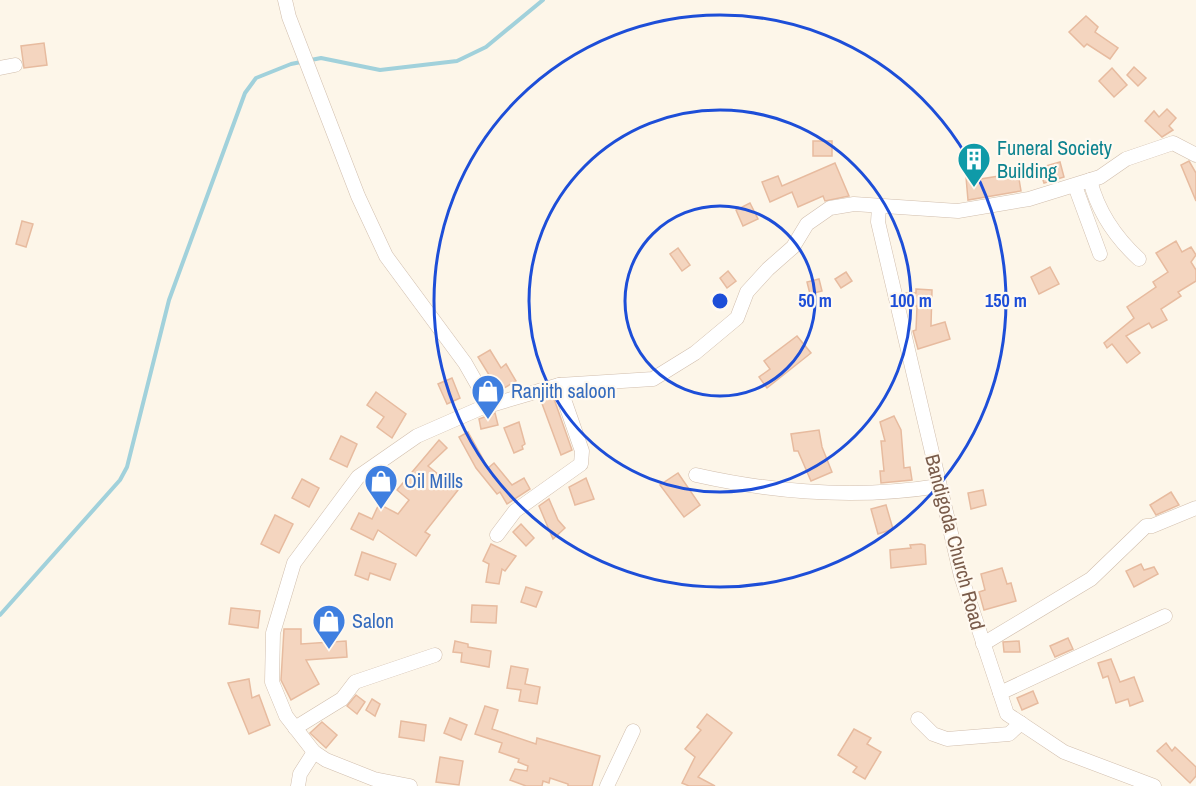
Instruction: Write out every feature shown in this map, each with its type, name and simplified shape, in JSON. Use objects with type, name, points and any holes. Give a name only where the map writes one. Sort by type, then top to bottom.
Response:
[{"type":"street","points":[[285,0],[289,16],[358,196],[387,256],[465,363],[489,405]]},
{"type":"street","points":[[0,68],[15,65]]},
{"type":"street","points":[[410,786],[374,779],[326,760],[314,752],[286,716],[272,682],[273,633],[294,563],[358,477],[417,436],[489,405],[559,385],[653,379],[694,353],[737,318],[747,292],[768,269],[793,248],[807,224],[830,208],[854,204],[958,211],[1029,200],[1075,186],[1126,159],[1173,143],[1196,155]]},
{"type":"street","points":[[1090,180],[1100,210],[1108,223],[1139,259]]},
{"type":"street","points":[[1075,186],[1100,254]]},
{"type":"street","name":"Bandigoda Church Road","points":[[879,207],[878,222],[961,576],[1007,714],[1064,752],[1154,786]]},
{"type":"street","points":[[497,535],[515,511],[581,464],[582,451],[559,385]]},
{"type":"street","points":[[696,475],[787,492],[891,494],[939,486]]},
{"type":"street","points":[[983,644],[1091,579],[1146,526],[1152,526],[1196,508]]},
{"type":"street","points":[[1000,693],[1165,616]]},
{"type":"street","points":[[295,728],[342,699],[355,682],[435,655]]},
{"type":"street","points":[[918,719],[933,734],[947,739],[1009,734],[1021,723]]},
{"type":"street","points":[[607,786],[633,731]]},
{"type":"street","points":[[298,786],[300,774],[314,752]]},
{"type":"building","points":[[1086,16],[1098,27],[1095,32],[1118,48],[1110,59],[1087,44],[1084,47],[1069,32]]},
{"type":"building","points":[[44,43],[47,65],[24,68],[21,46]]},
{"type":"building","points":[[1134,67],[1146,78],[1138,86],[1127,75]]},
{"type":"building","points":[[1112,68],[1127,85],[1114,97],[1099,81]]},
{"type":"building","points":[[1167,109],[1176,118],[1169,126],[1173,130],[1162,137],[1145,121],[1154,111],[1159,117]]},
{"type":"building","points":[[813,141],[832,141],[832,156],[813,156]]},
{"type":"building","points":[[1189,161],[1196,173],[1196,201],[1181,165]]},
{"type":"building","points":[[1060,162],[1064,177],[1044,183],[1039,168]]},
{"type":"building","points":[[835,163],[849,196],[825,201],[823,196],[798,207],[792,192],[770,202],[762,182],[778,176],[782,186]]},
{"type":"building","points":[[1018,173],[1021,191],[968,200],[966,177],[980,175],[980,179]]},
{"type":"building","points":[[750,203],[758,219],[743,226],[736,210]]},
{"type":"building","points":[[22,221],[33,224],[26,247],[16,244]]},
{"type":"building","points":[[1176,241],[1182,252],[1191,247],[1196,255],[1191,262],[1196,270],[1196,281],[1178,292],[1181,296],[1161,309],[1167,320],[1152,328],[1149,323],[1126,336],[1140,353],[1127,363],[1112,344],[1107,348],[1104,343],[1134,318],[1127,307],[1156,287],[1153,282],[1168,272],[1156,253]]},
{"type":"building","points":[[678,248],[690,265],[682,271],[670,254]]},
{"type":"building","points":[[1050,267],[1059,284],[1039,294],[1031,277]]},
{"type":"building","points":[[728,271],[736,281],[727,288],[720,278]]},
{"type":"building","points":[[846,272],[852,281],[841,288],[835,279]]},
{"type":"building","points":[[819,279],[822,291],[810,294],[807,282]]},
{"type":"building","points":[[916,289],[932,290],[931,326],[945,322],[950,339],[918,349],[913,331],[916,330],[917,306],[907,306],[905,300],[906,293],[916,293]]},
{"type":"building","points":[[797,336],[811,353],[767,388],[759,377],[770,369],[764,361]]},
{"type":"building","points":[[490,350],[501,368],[506,364],[516,381],[499,391],[478,357]]},
{"type":"building","points":[[452,378],[460,398],[447,404],[438,384]]},
{"type":"building","points":[[376,392],[406,414],[392,438],[377,427],[384,417],[367,405]]},
{"type":"building","points":[[553,396],[572,450],[561,455],[541,401]]},
{"type":"building","name":"Ranjith saloon","points":[[495,413],[498,425],[481,429],[479,419]]},
{"type":"building","points":[[894,416],[901,430],[904,468],[910,467],[912,480],[881,483],[880,471],[884,471],[881,441],[885,441],[880,422]]},
{"type":"building","points":[[519,422],[525,444],[522,446],[523,449],[514,453],[504,428]]},
{"type":"building","points":[[819,430],[822,447],[832,472],[811,481],[798,451],[794,451],[791,434]]},
{"type":"building","points":[[468,432],[488,468],[494,463],[512,485],[524,478],[530,489],[507,504],[500,492],[497,494],[476,468],[459,437]]},
{"type":"building","points":[[341,436],[357,444],[347,467],[330,459]]},
{"type":"building","points":[[439,440],[447,448],[428,466],[458,490],[425,532],[430,535],[416,556],[378,530],[373,540],[351,529],[359,513],[372,519],[379,504],[398,514],[409,500],[397,490]]},
{"type":"building","points":[[678,473],[700,505],[684,517],[660,485]]},
{"type":"building","points":[[586,478],[594,499],[575,505],[569,487]]},
{"type":"building","points":[[302,479],[319,488],[309,507],[292,498]]},
{"type":"building","points":[[983,490],[986,505],[971,509],[968,493]]},
{"type":"building","points":[[1171,492],[1179,505],[1156,515],[1150,505]]},
{"type":"building","points":[[549,499],[558,520],[565,528],[553,539],[539,506]]},
{"type":"building","points":[[886,505],[893,529],[878,534],[871,509]]},
{"type":"building","points":[[275,515],[293,524],[279,553],[261,544]]},
{"type":"building","points":[[521,524],[534,538],[526,546],[513,532]]},
{"type":"building","points":[[491,544],[516,556],[505,571],[502,569],[499,584],[486,582],[489,564],[483,561]]},
{"type":"building","points":[[910,545],[925,545],[926,564],[891,568],[890,550],[911,548]]},
{"type":"building","points":[[362,552],[396,564],[390,580],[370,573],[368,580],[355,575]]},
{"type":"building","points":[[1141,564],[1144,570],[1154,567],[1158,574],[1134,587],[1126,571]]},
{"type":"building","points":[[1002,568],[1007,584],[1011,583],[1016,601],[984,610],[979,592],[985,590],[981,574]]},
{"type":"building","points":[[526,587],[542,592],[536,607],[521,602]]},
{"type":"building","points":[[472,605],[497,606],[496,623],[471,622]]},
{"type":"building","points":[[231,608],[260,611],[258,628],[229,624]]},
{"type":"building","points":[[284,629],[301,629],[301,644],[346,641],[347,657],[306,660],[319,684],[291,700],[281,680]]},
{"type":"building","points":[[1068,638],[1073,649],[1055,657],[1050,646]]},
{"type":"building","points":[[455,641],[468,644],[468,647],[491,651],[489,667],[461,662],[462,653],[453,652]]},
{"type":"building","points":[[1019,641],[1020,652],[1004,652],[1003,642]]},
{"type":"building","points":[[1111,659],[1120,682],[1134,677],[1143,701],[1130,706],[1128,699],[1116,703],[1108,676],[1103,678],[1098,663]]},
{"type":"building","points":[[511,666],[528,669],[525,684],[540,687],[537,704],[519,701],[521,690],[507,688]]},
{"type":"building","points":[[249,679],[252,698],[259,695],[270,725],[249,734],[228,683]]},
{"type":"building","points":[[1033,691],[1038,703],[1022,710],[1017,698]]},
{"type":"building","points":[[356,695],[365,702],[357,714],[347,706]]},
{"type":"building","points":[[372,699],[380,704],[375,716],[366,710]]},
{"type":"building","points":[[485,706],[498,710],[492,729],[536,744],[537,738],[600,756],[592,786],[568,786],[568,784],[550,778],[549,783],[543,781],[542,786],[526,786],[510,780],[515,769],[527,771],[528,766],[518,762],[519,759],[499,752],[502,743],[475,734]]},
{"type":"building","points":[[707,714],[732,733],[698,777],[715,786],[689,786],[682,783],[695,757],[685,749],[701,730],[697,727]]},
{"type":"building","points":[[450,718],[467,725],[461,740],[444,733]]},
{"type":"building","points":[[401,721],[426,725],[424,741],[399,737]]},
{"type":"building","points":[[322,722],[337,735],[326,748],[310,733]]},
{"type":"building","points":[[854,729],[871,738],[867,744],[881,752],[865,779],[853,772],[857,767],[838,755]]},
{"type":"building","points":[[1166,743],[1172,751],[1175,747],[1196,767],[1196,776],[1190,783],[1157,751]]},
{"type":"building","points":[[440,757],[463,761],[459,785],[436,782]]},
{"type":"waterway","points":[[0,615],[120,480],[127,467],[169,300],[245,93],[256,78],[291,64],[321,58],[380,70],[457,61],[486,47],[543,0]]},
{"type":"place","name":"Funeral Society Building","points":[[974,188]]},
{"type":"place","name":"Ranjith saloon","points":[[488,420]]},
{"type":"place","name":"Oil Mills","points":[[381,510]]},
{"type":"place","name":"Salon","points":[[329,650]]}]
